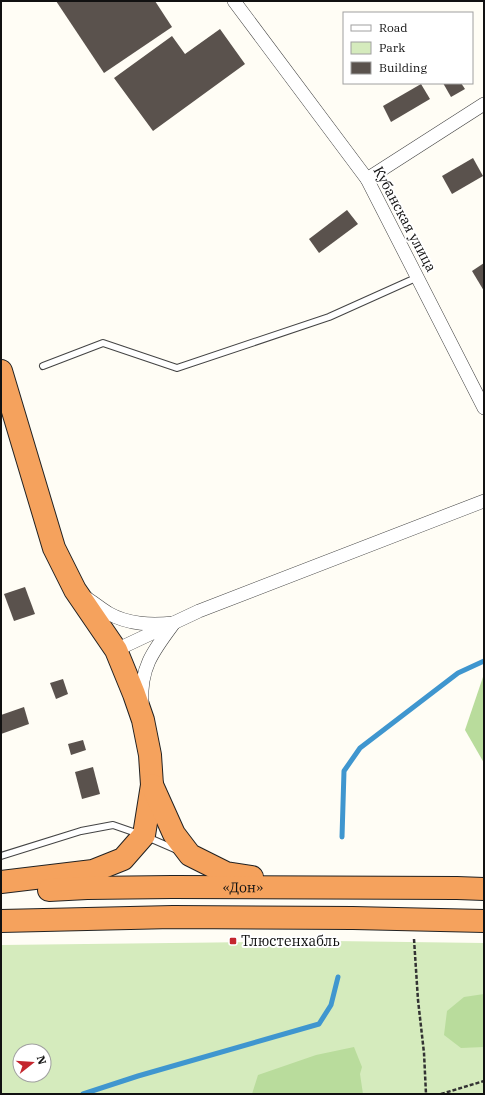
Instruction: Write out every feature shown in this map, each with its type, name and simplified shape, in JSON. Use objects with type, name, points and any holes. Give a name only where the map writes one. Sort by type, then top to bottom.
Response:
[{"type":"highway","points":[[1,371],[54,548],[75,590],[116,650],[134,694],[143,720],[150,754],[152,785],[144,835],[123,860],[93,871],[1,882]]},
{"type":"highway","points":[[152,785],[174,834],[190,856],[226,873],[318,887]]},
{"type":"highway","name":"«Дон»","points":[[1,892],[87,888],[318,887],[484,889]]},
{"type":"highway","points":[[1,921],[173,917],[345,918],[484,922]]},
{"type":"street","name":"Кубанская улица","points":[[234,1],[367,179],[484,408]]},
{"type":"street","points":[[367,179],[484,104]]},
{"type":"street","points":[[116,650],[199,611],[484,501]]},
{"type":"street","points":[[75,590],[109,613],[130,622],[152,625],[174,623]]},
{"type":"street","points":[[143,720],[141,690],[146,666],[154,650],[174,623]]},
{"type":"lane","points":[[43,366],[103,343],[177,368],[329,317],[418,277]]},
{"type":"lane","points":[[1,856],[81,831],[113,825],[144,835],[217,868]]},
{"type":"path","points":[[413,920],[426,1094]]},
{"type":"path","points":[[441,1094],[484,1081]]},
{"type":"green space","points":[[484,674],[484,763],[465,730]]},
{"type":"green space","points":[[333,941],[484,943],[484,1094],[1,1094],[1,945]]},
{"type":"green space","points":[[484,994],[484,1047],[461,1048],[444,1035],[447,1011],[464,997]]},
{"type":"green space","points":[[354,1047],[362,1067],[360,1074],[363,1094],[252,1094],[258,1075],[316,1055]]},
{"type":"building","points":[[56,1],[155,1],[172,27],[104,73]]},
{"type":"building","points":[[220,29],[245,64],[153,131],[114,78],[172,36],[185,54]]},
{"type":"building","points":[[421,84],[430,99],[391,122],[383,106]]},
{"type":"building","points":[[444,84],[462,84],[465,89],[451,97]]},
{"type":"building","points":[[473,158],[483,176],[452,194],[442,176]]},
{"type":"building","points":[[347,210],[358,224],[319,253],[309,239]]},
{"type":"building","points":[[484,263],[484,291],[472,271]]},
{"type":"building","points":[[25,587],[35,614],[14,621],[4,594]]},
{"type":"building","points":[[63,679],[68,694],[56,699],[50,683]]},
{"type":"building","points":[[24,707],[29,724],[1,734],[1,715]]},
{"type":"building","points":[[83,740],[86,750],[71,755],[68,744]]},
{"type":"building","points":[[93,767],[100,794],[82,799],[75,772]]},
{"type":"waterway","points":[[342,837],[344,771],[360,748],[458,673],[484,661]]},
{"type":"waterway","points":[[83,1094],[138,1076],[319,1024],[331,1005],[338,977]]},
{"type":"place","name":"Тлюстенхабль","points":[[233,941]]}]
